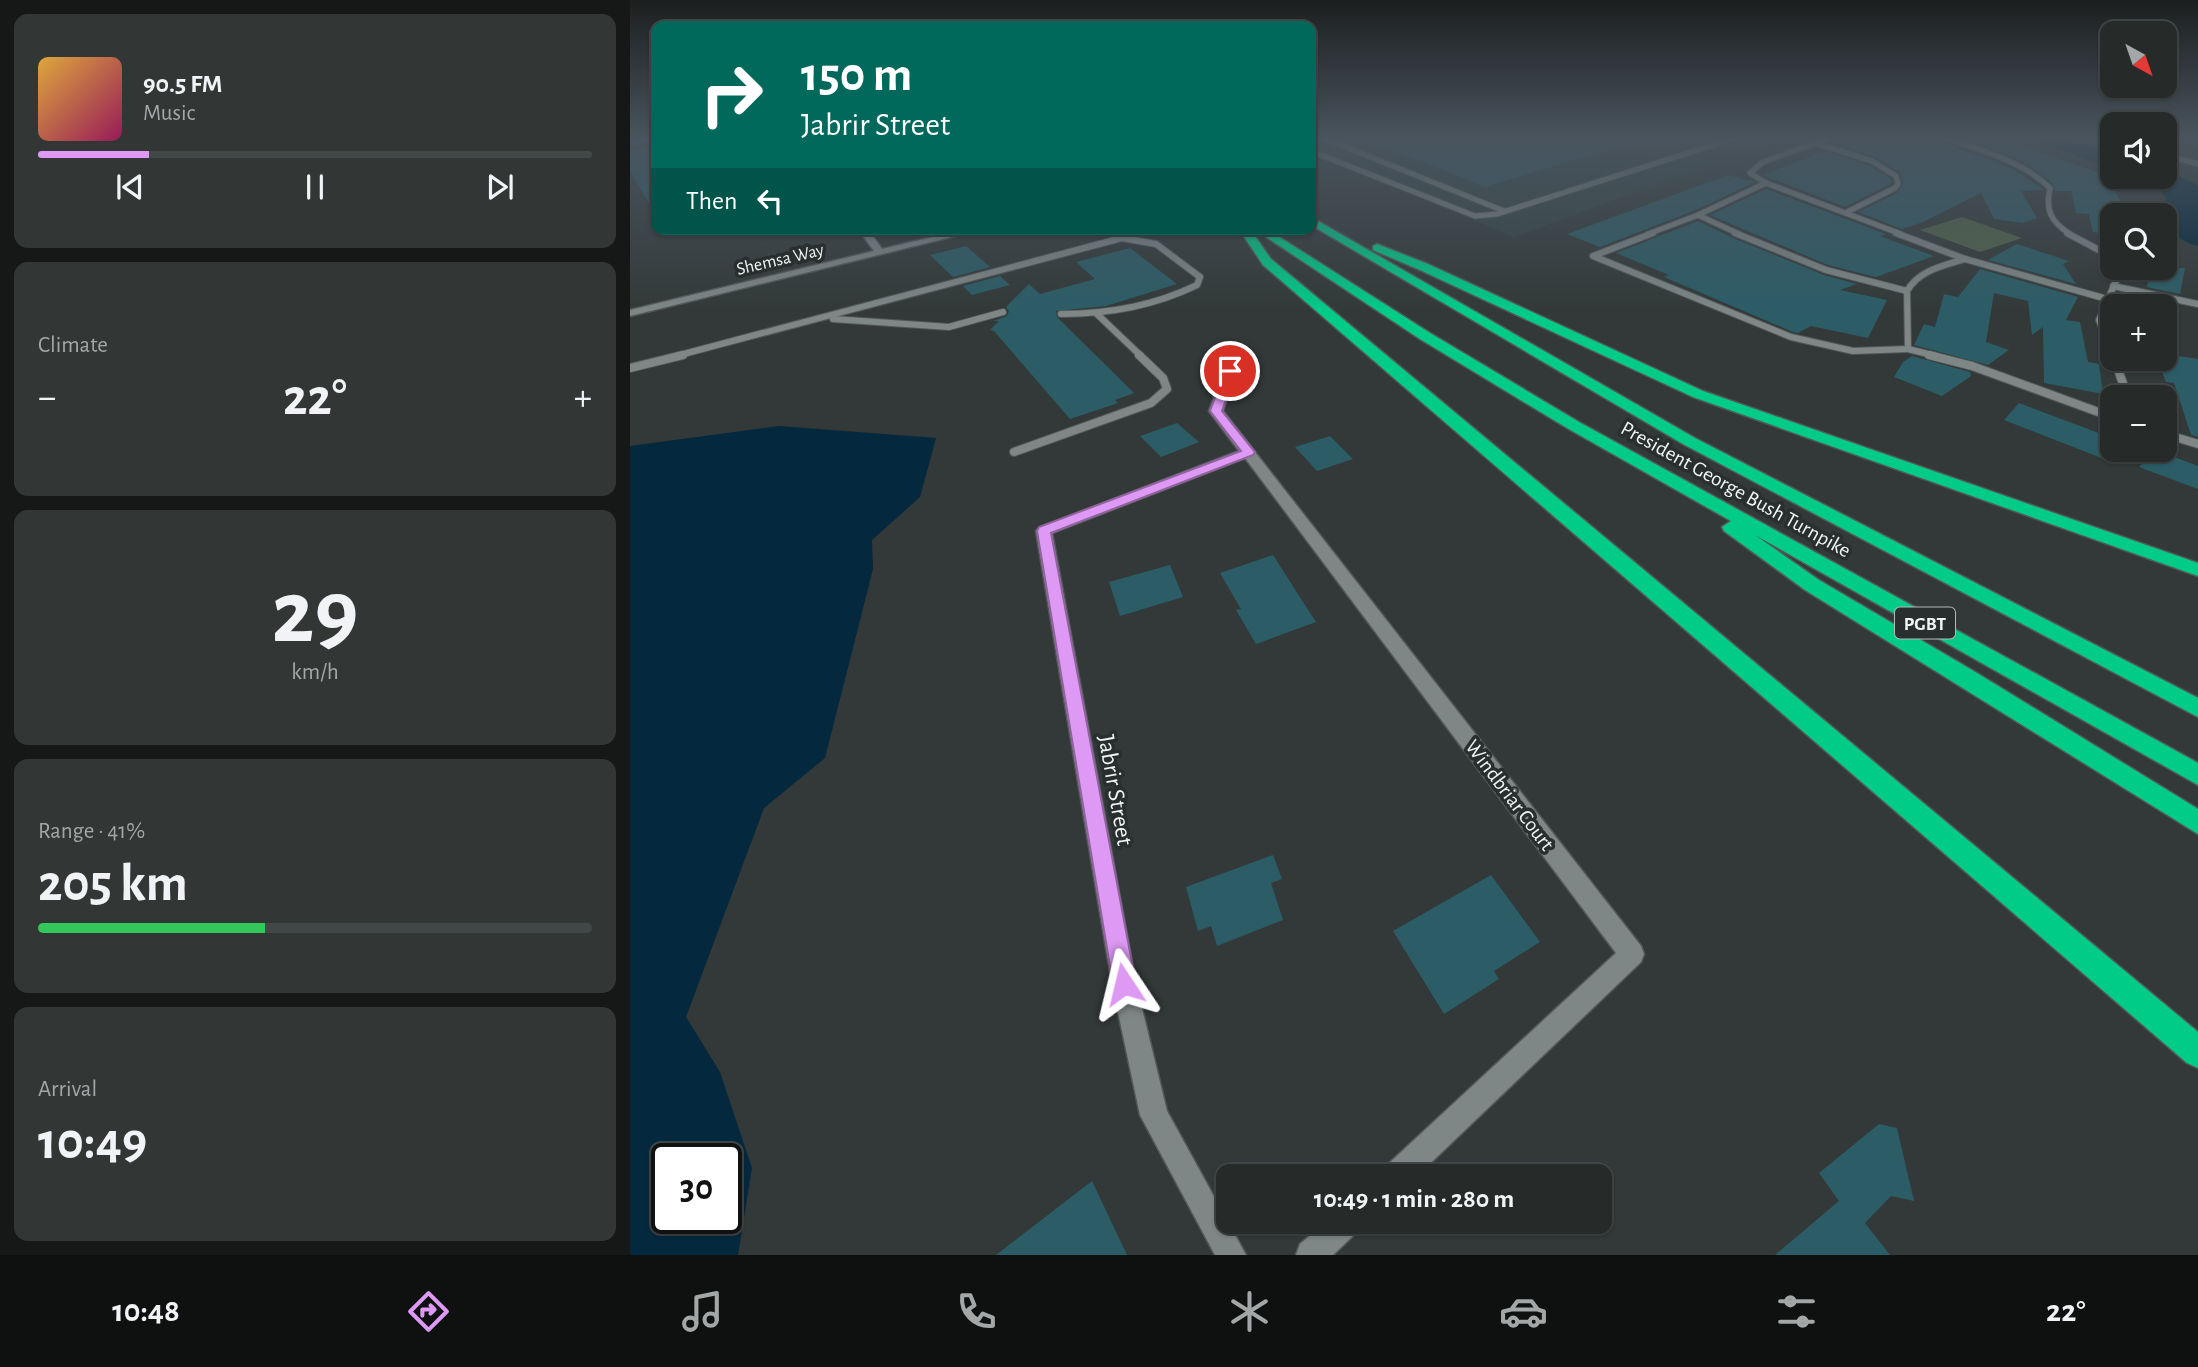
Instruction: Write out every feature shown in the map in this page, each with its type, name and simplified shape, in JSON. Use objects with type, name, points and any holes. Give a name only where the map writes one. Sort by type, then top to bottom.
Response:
[{"type":"highway","points":[[1317,223],[1424,267],[1698,394],[2198,570]]},
{"type":"highway","name":"President George Bush Turnpike","points":[[1317,223],[1678,436],[2198,708]]},
{"type":"highway","points":[[1248,235],[1268,262],[2198,1052]]},
{"type":"highway","name":"President George Bush Turnpike","points":[[1268,235],[1505,386],[2198,775]]},
{"type":"highway","points":[[1653,471],[1793,572],[2198,823]]},
{"type":"highway","points":[[2103,659],[2198,700]]},
{"type":"street","points":[[867,235],[880,253]]},
{"type":"street","name":"Shemsa Way","points":[[630,313],[954,235]]},
{"type":"street","name":"Windbriar Court","points":[[1230,371],[1216,411],[1632,954],[1409,1164]]},
{"type":"street","name":"Jabrir Street","points":[[1231,1255],[1154,1115],[1124,984],[1044,531],[1248,452]]},
{"type":"street","points":[[1311,1255],[1334,1234]]},
{"type":"lane","points":[[1418,196],[1475,216],[1504,211],[1553,196]]},
{"type":"lane","points":[[1466,196],[1504,211]]},
{"type":"lane","points":[[1739,196],[1698,215],[1593,256],[1791,337],[1853,351],[1908,349],[1972,366],[2100,413]]},
{"type":"lane","points":[[1799,196],[1965,259],[2100,297]]},
{"type":"lane","points":[[1845,213],[1880,196]]},
{"type":"lane","points":[[2048,196],[2047,202],[2052,219],[2060,227],[2100,250]]},
{"type":"lane","points":[[1698,215],[1764,246],[1840,276],[1907,291]]},
{"type":"lane","points":[[630,368],[824,319],[1122,238],[1142,237],[1157,242],[1200,277],[1197,285],[1183,293],[1097,314],[1061,314]]},
{"type":"lane","points":[[1908,349],[1907,291],[1910,283],[1918,276],[1965,259]]},
{"type":"lane","points":[[2109,294],[2116,280]]},
{"type":"lane","points":[[2114,283],[2198,298]]},
{"type":"lane","points":[[2114,283],[2198,304]]},
{"type":"lane","points":[[824,319],[948,327],[1003,312]]},
{"type":"lane","points":[[1014,452],[1152,402],[1167,389],[1163,378],[1097,314]]},
{"type":"lane","points":[[2177,438],[2198,444]]},
{"type":"shaded area","points":[[1414,196],[1628,196],[1514,237]]},
{"type":"green space","points":[[1962,217],[2022,238],[1980,252],[1920,230]]},
{"type":"water","points":[[2164,196],[2198,196],[2198,246],[2177,235],[2177,203],[2165,203]]},
{"type":"water","points":[[779,426],[936,438],[920,497],[872,540],[873,569],[825,758],[764,808],[686,1017],[720,1072],[752,1168],[742,1230],[742,1143],[651,1143],[651,1234],[741,1234],[738,1255],[630,1255],[630,446]]},
{"type":"building","points":[[645,196],[651,196],[651,207]]},
{"type":"building","points":[[1672,196],[1726,196],[1600,247],[1567,234]]},
{"type":"building","points":[[1752,196],[1784,196],[1886,234],[1880,236],[1934,256],[1876,277],[1828,265],[1710,215]]},
{"type":"building","points":[[1816,196],[1867,196],[1845,207]]},
{"type":"building","points":[[1892,196],[1976,196],[1923,222],[1902,229],[1858,212]]},
{"type":"building","points":[[1982,196],[2024,196],[2037,218],[2023,223],[1994,219]]},
{"type":"building","points":[[2072,196],[2117,196],[2121,203],[2100,203],[2100,233],[2093,232],[2089,214],[2076,213]]},
{"type":"building","points":[[1698,221],[1824,275],[1857,284],[1840,290],[1887,300],[1868,338],[1811,326],[1798,333],[1793,332],[1664,277],[1669,275],[1616,253]]},
{"type":"building","points":[[2017,244],[2069,261],[2063,264],[2076,284],[1988,260]]},
{"type":"building","points":[[966,246],[990,267],[953,277],[930,255]]},
{"type":"building","points":[[1130,248],[1177,284],[1106,306],[1056,311],[1057,317],[1134,393],[1115,400],[1118,403],[1070,419],[994,331],[990,330],[999,321],[993,321],[1007,316],[1009,311],[1006,307],[1029,284],[1040,294],[1095,279],[1076,262]]},
{"type":"building","points":[[2177,268],[2185,268],[2180,294],[2147,287],[2148,280],[2177,280]]},
{"type":"building","points":[[1980,269],[2078,297],[2066,320],[2080,322],[2088,362],[2099,364],[2100,393],[2044,383],[2043,327],[2032,335],[2028,301],[1994,293],[1986,342],[2009,350],[1988,365],[1914,345],[1924,324],[1935,327],[1944,294],[1958,297]]},
{"type":"building","points":[[1000,276],[1010,285],[972,295],[963,286]]},
{"type":"building","points":[[1912,356],[1970,372],[1971,376],[1942,396],[1894,377],[1903,362]]},
{"type":"building","points":[[2177,356],[2198,359],[2198,437],[2191,435],[2177,385],[2166,382],[2162,371],[2177,371]]},
{"type":"building","points":[[2019,403],[2100,433],[2100,457],[2004,420]]},
{"type":"building","points":[[1177,423],[1199,442],[1161,457],[1140,436]]},
{"type":"building","points":[[1330,436],[1353,459],[1317,471],[1295,447]]},
{"type":"building","points":[[2177,458],[2198,466],[2198,489],[2139,467],[2144,462],[2177,462]]},
{"type":"building","points":[[1273,555],[1316,622],[1256,644],[1236,610],[1241,609],[1220,573]]},
{"type":"building","points":[[1170,565],[1183,597],[1120,616],[1109,582]]},
{"type":"building","points":[[1273,855],[1282,879],[1271,883],[1283,920],[1217,946],[1211,926],[1198,931],[1186,887]]},
{"type":"building","points":[[1491,875],[1540,942],[1494,971],[1499,979],[1444,1014],[1393,931]]},
{"type":"building","points":[[1879,1124],[1897,1128],[1914,1201],[1891,1196],[1865,1223],[1890,1255],[1775,1255],[1839,1201],[1819,1173]]},
{"type":"building","points":[[1092,1181],[1127,1255],[996,1255]]},
{"type":"route","points":[[1124,984],[1044,531],[1248,452],[1216,411],[1230,371]]}]
